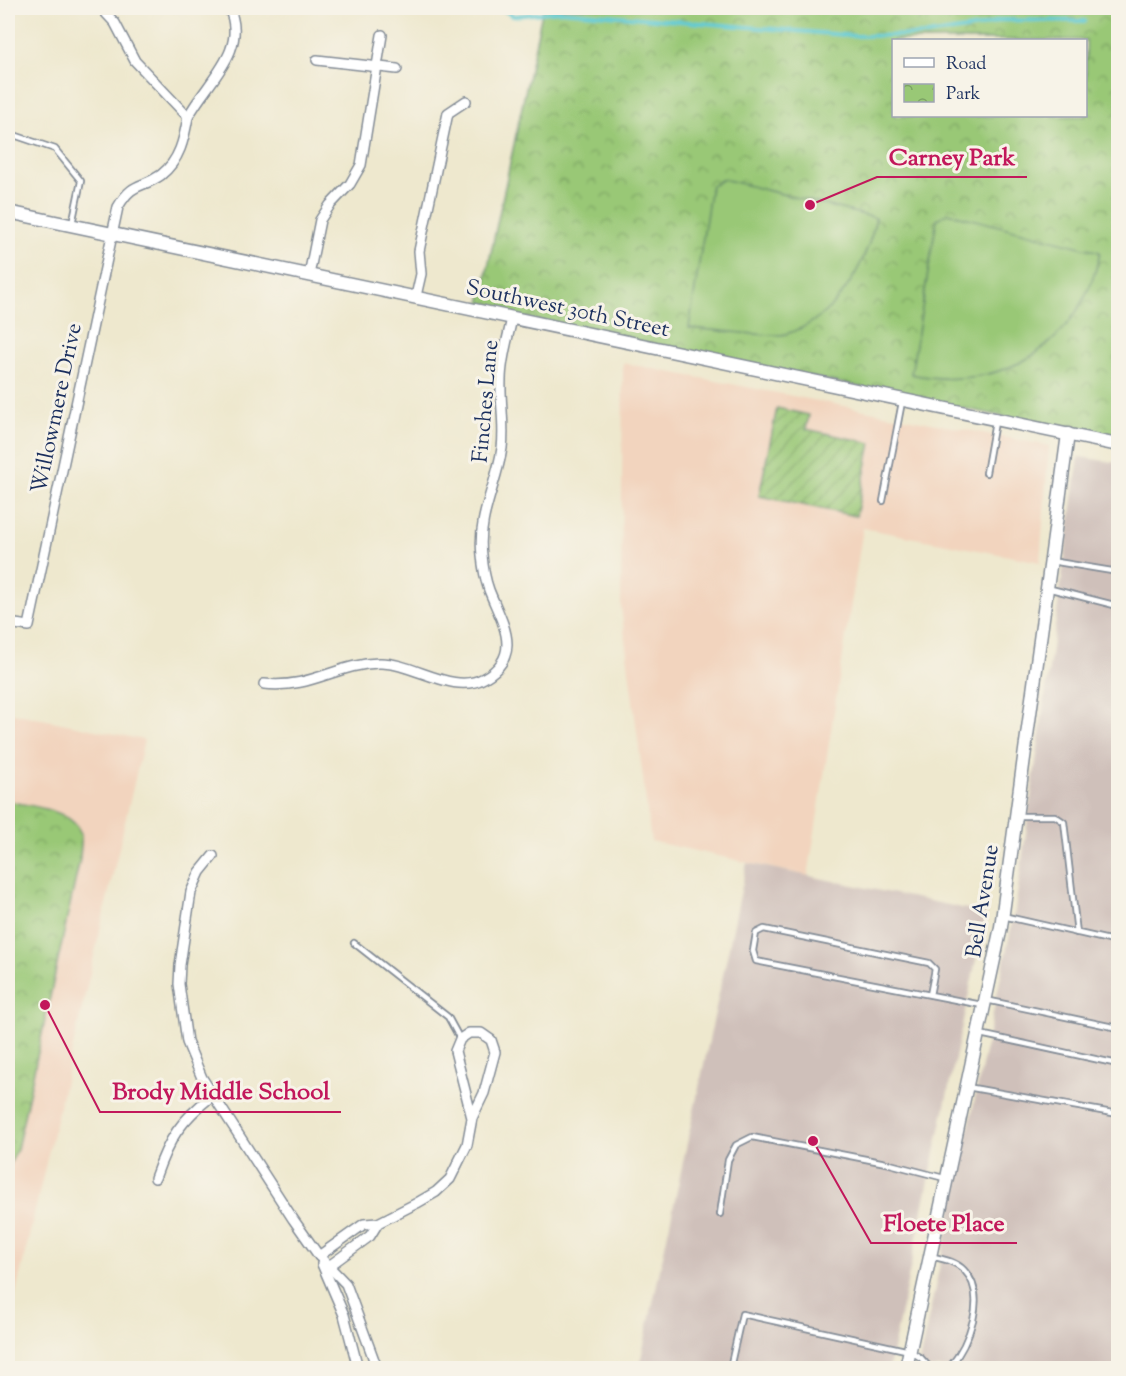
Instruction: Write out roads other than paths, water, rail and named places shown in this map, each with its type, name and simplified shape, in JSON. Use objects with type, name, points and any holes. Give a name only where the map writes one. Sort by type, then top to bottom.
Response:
[{"type":"street","points":[[102,8],[115,23],[135,61],[188,117]]},
{"type":"street","name":"Willowmere Drive","points":[[8,623],[30,626],[118,207],[127,193],[136,185],[161,175],[177,156],[188,117],[198,99],[229,57],[235,43],[236,27],[229,8]]},
{"type":"street","points":[[309,275],[320,220],[330,205],[350,184],[361,165],[382,35]]},
{"type":"street","points":[[317,60],[397,69]]},
{"type":"street","points":[[416,296],[421,274],[418,251],[448,113],[466,101]]},
{"type":"street","name":"Southwest 30th Street","points":[[8,212],[1119,445]]},
{"type":"street","name":"Finches Lane","points":[[264,684],[296,685],[352,667],[381,663],[417,669],[460,683],[472,682],[483,679],[500,664],[505,654],[507,630],[484,570],[482,529],[502,446],[501,380],[512,318]]},
{"type":"street","name":"Bell Avenue","points":[[906,1368],[1003,916],[1068,434]]},
{"type":"street","points":[[213,856],[200,872],[191,892],[179,984],[182,1023],[187,1042],[202,1078],[326,1267],[344,1315],[358,1368]]},
{"type":"street","points":[[319,1256],[364,1224],[378,1223],[436,1192],[450,1179],[466,1145],[472,1118],[484,1094],[495,1052],[490,1040],[481,1033],[469,1033],[460,1039],[455,1051],[472,1118]]},
{"type":"street","points":[[155,1178],[166,1146],[178,1127],[213,1095]]},
{"type":"street","points":[[326,1267],[370,1236],[378,1223]]},
{"type":"street","points":[[326,1267],[346,1284],[377,1368]]},
{"type":"lane","points":[[8,133],[55,149],[81,181],[71,225]]},
{"type":"lane","points":[[883,501],[903,399]]},
{"type":"lane","points":[[986,473],[996,419]]},
{"type":"lane","points":[[1051,561],[1119,572]]},
{"type":"lane","points":[[1047,588],[1119,606]]},
{"type":"lane","points":[[1016,816],[1055,816],[1064,822],[1077,933]]},
{"type":"lane","points":[[1003,916],[1119,942]]},
{"type":"lane","points":[[930,995],[935,969],[929,963],[765,929],[756,933],[753,951],[756,962],[930,995],[1119,1028]]},
{"type":"lane","points":[[354,943],[448,1017],[460,1039]]},
{"type":"lane","points":[[979,1033],[1119,1064]]},
{"type":"lane","points":[[967,1087],[1119,1114]]},
{"type":"lane","points":[[720,1214],[728,1160],[736,1145],[752,1137],[886,1163],[947,1179]]},
{"type":"lane","points":[[930,1256],[958,1265],[965,1271],[972,1282],[975,1299],[974,1318],[964,1343],[949,1368]]},
{"type":"lane","points":[[730,1368],[742,1314],[910,1351],[930,1368]]},
{"type":"waterway","points":[[501,8],[513,16],[560,11],[856,36],[927,35],[979,27],[1001,20],[1085,21]]},
{"type":"place","name":"Carney Park","points":[[810,205]]},
{"type":"place","name":"Brody Middle School","points":[[45,1005]]},
{"type":"place","name":"Floete Place","points":[[813,1141]]}]
